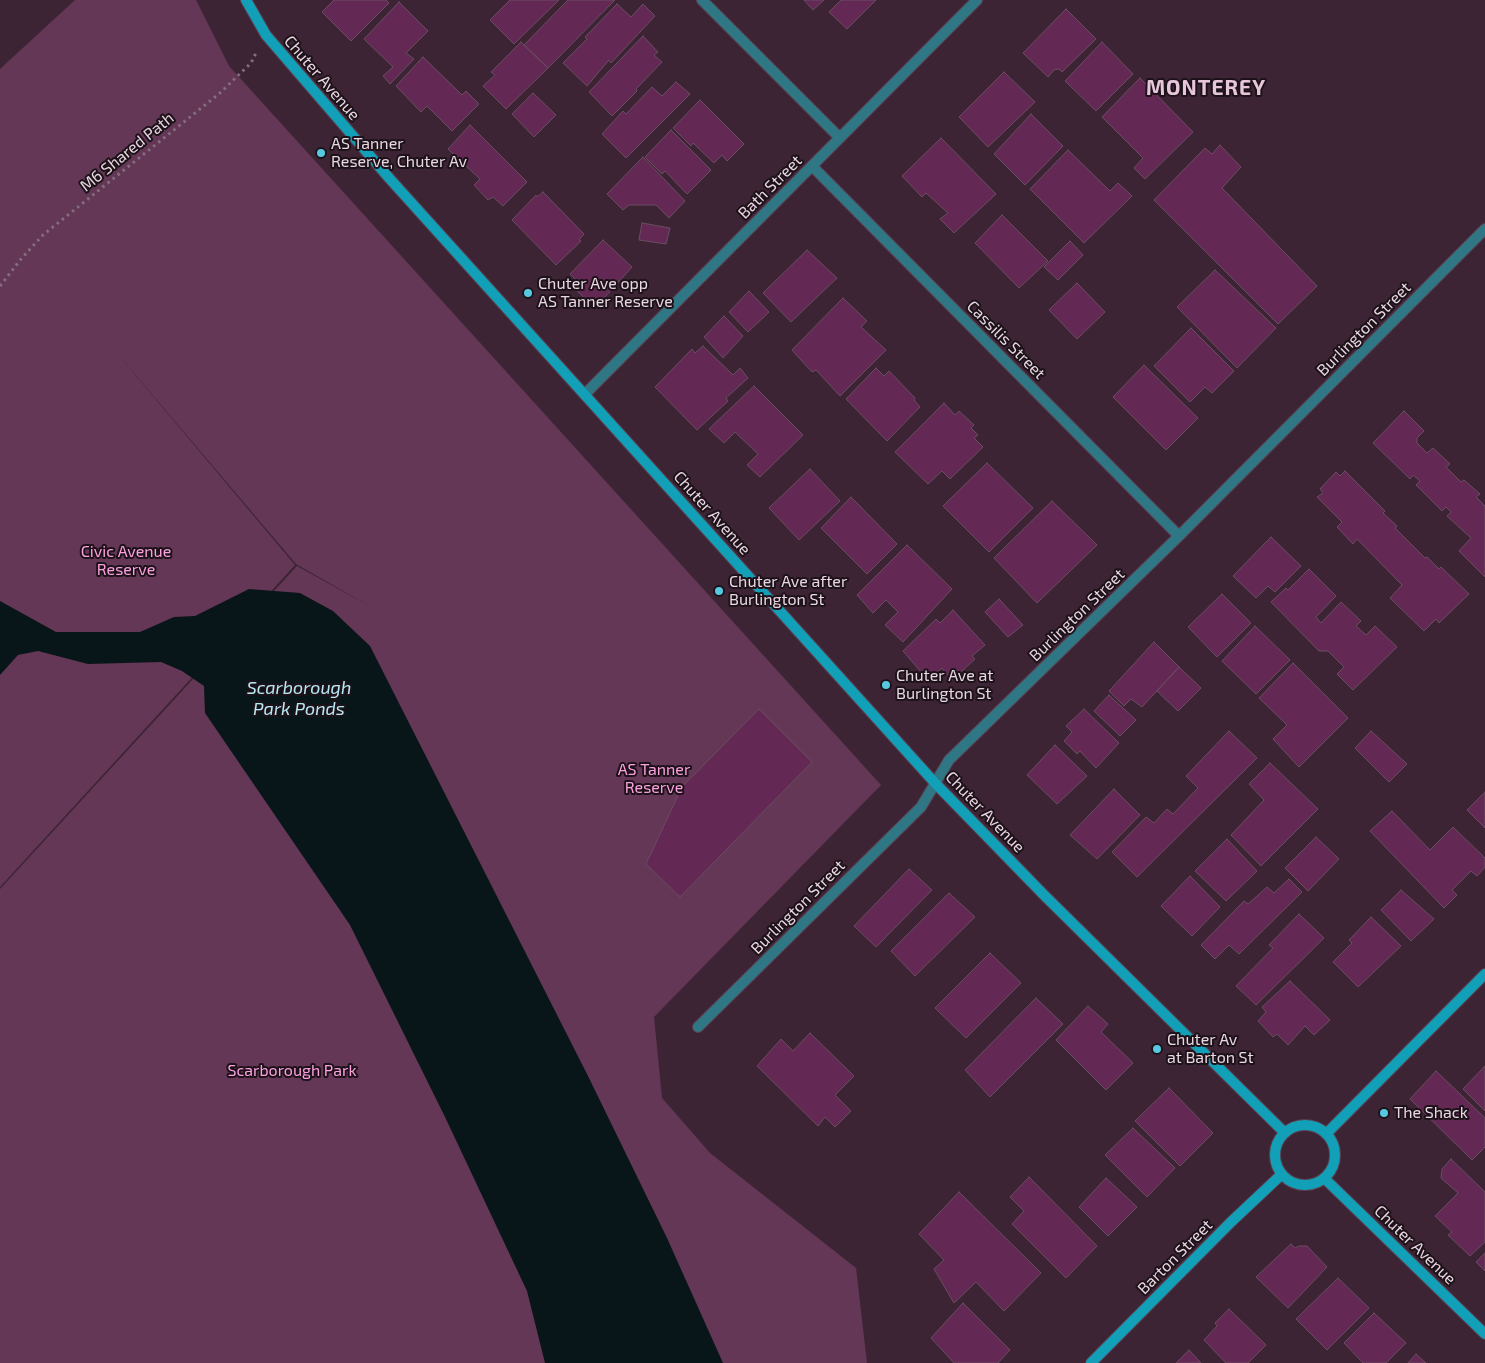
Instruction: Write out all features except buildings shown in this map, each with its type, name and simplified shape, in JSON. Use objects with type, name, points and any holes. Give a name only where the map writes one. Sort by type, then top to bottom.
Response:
[{"type":"main road","name":"Chuter Avenue","points":[[246,0],[266,35],[390,179],[935,783],[1044,895],[1285,1133]]},
{"type":"main road","points":[[1326,1134],[1485,974]]},
{"type":"main road","points":[[1306,1125],[1317,1128],[1326,1134],[1332,1142],[1335,1151],[1331,1170],[1324,1178],[1314,1184],[1302,1185],[1291,1182],[1282,1174],[1277,1164],[1275,1153],[1278,1142],[1285,1133],[1294,1127],[1306,1125]]},
{"type":"main road","name":"Barton Street","points":[[1091,1363],[1231,1222],[1282,1174]]},
{"type":"main road","name":"Chuter Avenue","points":[[1324,1178],[1485,1334]]},
{"type":"street","points":[[702,0],[840,138]]},
{"type":"street","name":"Bath Street","points":[[585,394],[977,0]]},
{"type":"street","name":"Cassilis Street","points":[[812,166],[1179,536]]},
{"type":"street","name":"Burlington Street","points":[[698,1027],[921,807],[949,760],[1179,536],[1485,229]]},
{"type":"path","name":"M6 Shared Path","points":[[0,286],[43,235],[220,93],[250,63],[266,35]]},
{"type":"green space","points":[[75,0],[196,0],[229,66],[881,785],[654,1017],[662,1098],[710,1153],[856,1268],[867,1363],[0,1363],[0,889],[297,566],[373,608],[296,564],[105,339],[295,565],[0,887],[0,69]]},
{"type":"water","name":"Scarborough Park Ponds","points":[[249,589],[300,593],[333,611],[370,646],[588,1076],[667,1238],[723,1363],[545,1363],[527,1291],[445,1117],[350,925],[205,713],[204,686],[182,671],[161,662],[88,664],[38,651],[18,655],[0,675],[0,601],[56,632],[140,632],[174,617],[195,616]]},
{"type":"place","name":"AS Tanner Reserve, Chuter Av","points":[[321,153]]},
{"type":"place","name":"Chuter Ave opp AS Tanner Reserve","points":[[528,293]]},
{"type":"place","name":"Chuter Ave after Burlington St","points":[[719,591]]},
{"type":"place","name":"Chuter Ave at Burlington St","points":[[886,685]]},
{"type":"place","name":"Chuter Av at Barton St","points":[[1157,1049]]},
{"type":"place","name":"The Shack","points":[[1384,1113]]},
{"type":"district","name":"MONTEREY","points":[[1206,88]]},
{"type":"park label","name":"Civic Avenue Reserve","points":[[126,561]]},
{"type":"park label","name":"AS Tanner Reserve","points":[[654,779]]},
{"type":"park label","name":"Scarborough Park","points":[[292,1071]]}]
